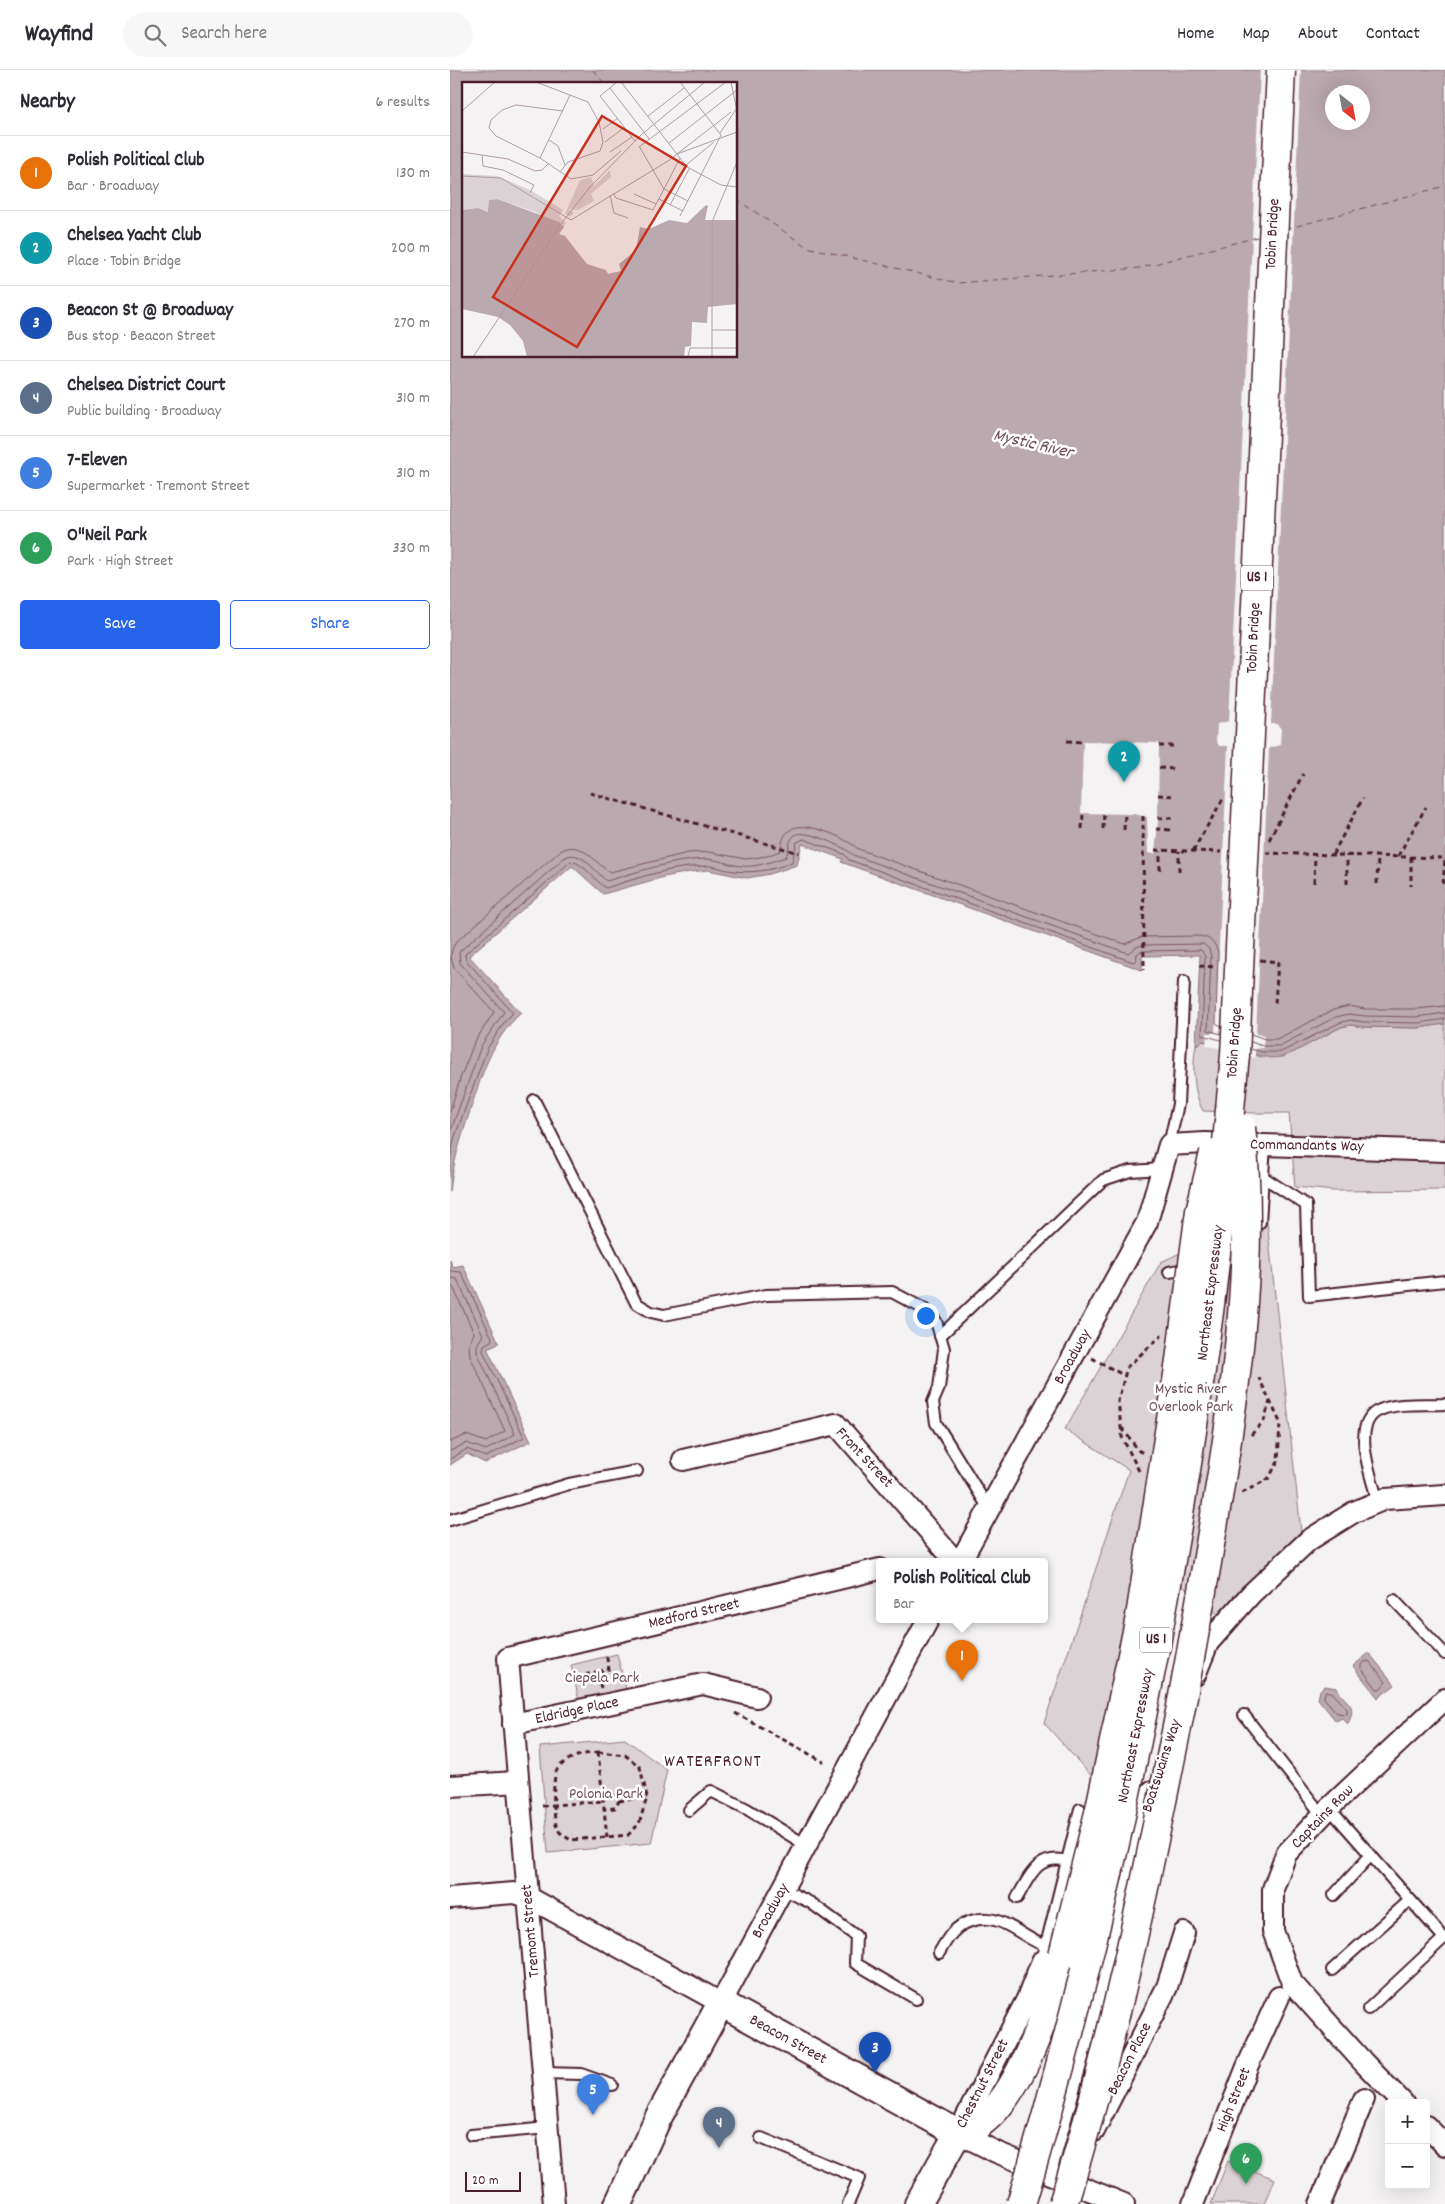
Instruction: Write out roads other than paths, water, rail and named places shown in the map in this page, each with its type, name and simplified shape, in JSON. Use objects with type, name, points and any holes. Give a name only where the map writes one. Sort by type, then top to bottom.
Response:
[{"type":"highway","name":"Tobin Bridge","points":[[1233,1076],[1281,70]]},
{"type":"highway","points":[[1066,2193],[1121,1990],[1179,1714],[1210,1546],[1240,1344],[1244,1274],[1246,1168],[1233,1076]]},
{"type":"highway","points":[[958,2133],[976,2128],[1000,2104],[1038,2036],[1051,1954],[1099,1813],[1140,1617],[1176,1385],[1200,1211],[1233,1076]]},
{"type":"highway","name":"Northeast Expressway","points":[[1022,2204],[1049,2112],[1086,1972],[1126,1794],[1162,1610],[1192,1434],[1210,1310],[1226,1174],[1233,1076]]},
{"type":"street","name":"Commandants Way","points":[[1169,1145],[1205,1143],[1445,1151]]},
{"type":"street","name":"Broadway","points":[[962,1558],[1147,1222],[1169,1145]]},
{"type":"street","name":"Front Street","points":[[683,1460],[836,1424],[953,1558]]},
{"type":"street","name":"Boatswains Way","points":[[1046,2172],[1164,1749],[1208,1643],[1250,1594],[1308,1540],[1354,1512],[1385,1499],[1445,1495]]},
{"type":"street","name":"Medford Street","points":[[508,1658],[876,1570]]},
{"type":"street","name":"Broadway","points":[[618,2204],[658,2118],[926,1623]]},
{"type":"street","name":"Tremont Street","points":[[508,1658],[554,2204]]},
{"type":"street","name":"Eldridge Place","points":[[514,1724],[703,1684],[757,1697]]},
{"type":"street","name":"Captains Row","points":[[1399,2099],[1292,1983],[1273,1931],[1273,1889],[1286,1854],[1326,1811],[1445,1699]]},
{"type":"street","points":[[450,1786],[518,1782]]},
{"type":"street","name":"Beacon Street","points":[[450,1898],[514,1893],[528,1897],[958,2133],[1046,2172],[1066,2193],[1124,2204]]},
{"type":"street","name":"Beacon Place","points":[[1066,2193],[1081,2155],[1167,1987],[1184,1933]]},
{"type":"street","name":"High Street","points":[[1193,2204],[1247,2067],[1279,1997]]},
{"type":"street","points":[[1320,2204],[1364,2099]]},
{"type":"street","points":[[1430,2130],[1445,2145]]},
{"type":"street","name":"Chestnut Street","points":[[918,2204],[958,2133]]},
{"type":"lane","points":[[1169,1145],[1178,1104],[1184,981]]},
{"type":"lane","points":[[534,1100],[636,1303],[651,1312],[664,1315],[766,1295],[892,1292],[924,1308],[936,1321],[944,1349],[939,1388],[933,1402],[936,1423],[989,1509]]},
{"type":"lane","points":[[1169,1272],[1219,1264],[1260,1222],[1265,1145]]},
{"type":"lane","points":[[940,1336],[1103,1180],[1130,1171],[1162,1168]]},
{"type":"lane","points":[[1263,1177],[1306,1205],[1309,1296],[1445,1281]]},
{"type":"lane","points":[[1378,1502],[1362,1439],[1366,1422],[1378,1410],[1392,1406],[1445,1404]]},
{"type":"lane","points":[[450,1520],[569,1484],[637,1472]]},
{"type":"lane","points":[[1394,1600],[1445,1654]]},
{"type":"lane","points":[[1244,1715],[1326,1811],[1371,1855],[1444,1938],[1368,2010]]},
{"type":"lane","points":[[689,1810],[711,1790],[747,1809],[806,1846]]},
{"type":"lane","points":[[939,1953],[954,1930],[967,1922],[987,1917],[1000,1921],[1051,1954],[1068,1861],[1080,1809]]},
{"type":"lane","points":[[1334,1895],[1371,1855]]},
{"type":"lane","points":[[1017,1898],[1031,1875],[1043,1862],[1054,1858],[1068,1861]]},
{"type":"lane","points":[[783,1889],[811,1903],[856,1936],[855,1963],[916,1999]]},
{"type":"lane","points":[[1332,1970],[1410,1900]]},
{"type":"lane","points":[[543,2074],[581,2074],[612,2084]]},
{"type":"lane","points":[[471,2135],[548,2128]]},
{"type":"lane","points":[[760,2138],[859,2178],[848,2204]]},
{"type":"water","name":"Mystic River","points":[[450,70],[1445,70],[1445,1024],[1418,1028],[1351,1025],[1341,1027],[1282,1057],[1270,1058],[1203,1041],[1196,1045],[1200,955],[1142,956],[1142,970],[841,862],[843,859],[802,844],[797,865],[770,874],[747,878],[708,870],[690,872],[664,877],[603,894],[572,866],[469,956],[521,1013],[502,1035],[488,1060],[457,1152],[450,1192]]},
{"type":"water","points":[[450,1259],[452,1267],[463,1265],[499,1343],[487,1348],[531,1441],[485,1463],[467,1454],[450,1465]]},
{"type":"water","points":[[1369,1653],[1395,1685],[1378,1698],[1353,1666]]},
{"type":"water","points":[[1325,1686],[1337,1688],[1350,1704],[1352,1711],[1348,1724],[1342,1718],[1336,1721],[1318,1699],[1320,1690]]},
{"type":"place","name":"Chelsea Yacht Club","points":[[1124,782]]},
{"type":"place","name":"Polish Political Club","points":[[962,1681]]},
{"type":"place","name":"Beacon St @ Broadway","points":[[875,2073]]},
{"type":"place","name":"7-Eleven","points":[[593,2115]]},
{"type":"place","name":"Chelsea District Court","points":[[719,2148]]},
{"type":"place","name":"O\"Neil Park","points":[[1246,2184]]},
{"type":"district","name":"WATERFRONT","points":[[713,1762]]},
{"type":"park label","name":"Mystic River Overlook Park","points":[[1191,1398]]},
{"type":"park label","name":"Ciepela Park","points":[[602,1678]]},
{"type":"park label","name":"Polonia Park","points":[[606,1794]]}]
